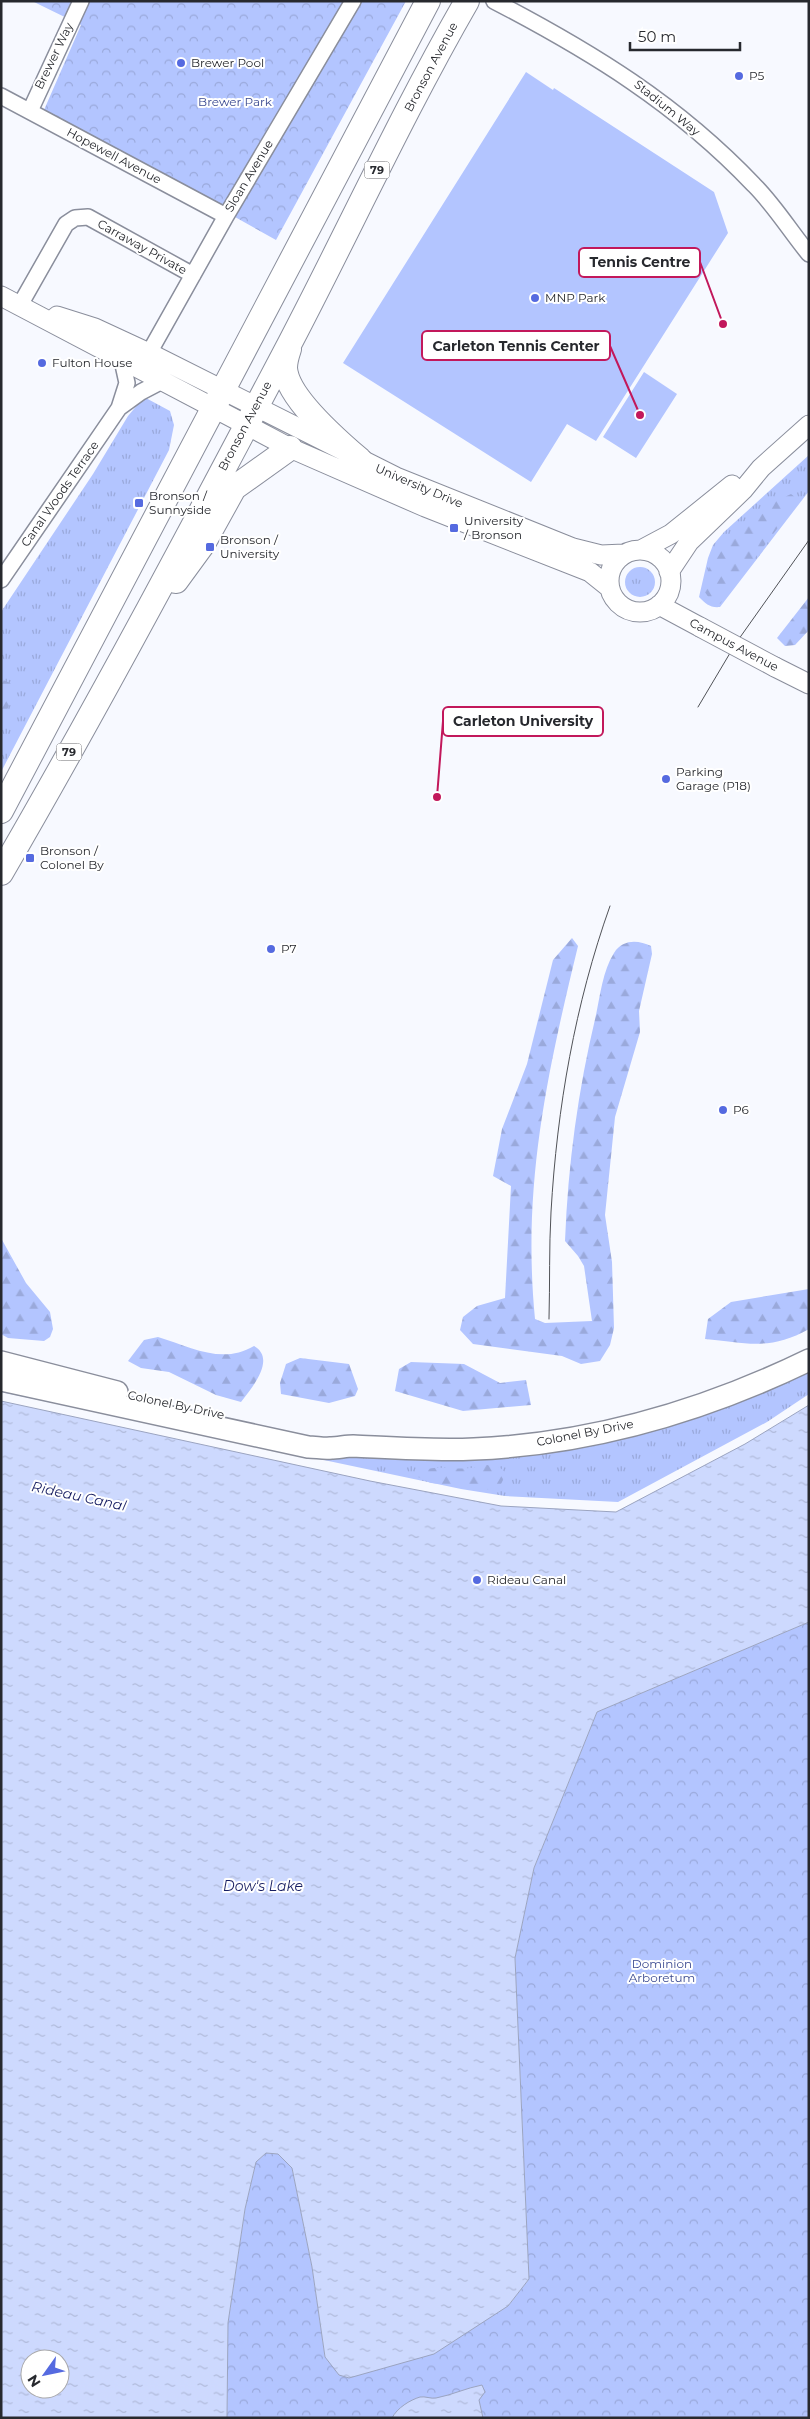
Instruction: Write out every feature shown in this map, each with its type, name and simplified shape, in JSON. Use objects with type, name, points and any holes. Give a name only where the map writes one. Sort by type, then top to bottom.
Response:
[{"type":"main road","name":"79","points":[[1,811],[428,1]]},
{"type":"main road","name":"Bronson Avenue","points":[[1,873],[136,631],[290,342],[426,75],[467,1]]},
{"type":"main road","points":[[290,342],[285,366],[288,380],[318,422],[360,460]]},
{"type":"main road","points":[[136,631],[191,563],[234,488],[290,448]]},
{"type":"main road","name":"Colonel By Drive","points":[[1,1380],[308,1447],[330,1449],[350,1446],[477,1449],[572,1438],[702,1406],[750,1387],[809,1360]]},
{"type":"main road","name":"Colonel By Drive","points":[[1,1362],[127,1394],[333,1439],[350,1446]]},
{"type":"street","name":"Brewer Way","points":[[30,110],[81,1]]},
{"type":"street","name":"Sloan Avenue","points":[[149,354],[226,216],[353,1]]},
{"type":"street","name":"Stadium Way","points":[[494,1],[569,42],[638,84],[660,101],[716,148],[756,186],[809,254]]},
{"type":"street","name":"Hopewell Avenue","points":[[1,96],[226,216]]},
{"type":"street","name":"Carraway Private","points":[[20,305],[66,224],[75,218],[88,218],[193,275]]},
{"type":"street","points":[[1,296],[162,381],[218,399]]},
{"type":"street","points":[[20,305],[95,328],[149,354],[218,399],[250,416]]},
{"type":"street","name":"Canal Woods Terrace","points":[[1,580],[119,408],[126,383],[122,360]]},
{"type":"street","name":"Canal Woods Terrace","points":[[119,408],[149,387],[162,381]]},
{"type":"street","name":"University Drive","points":[[250,416],[290,448],[425,506],[590,572],[610,588]]},
{"type":"street","name":"University Drive","points":[[250,416],[573,548],[601,555],[633,552],[671,534],[734,483],[761,468]]},
{"type":"street","name":"University Drive","points":[[669,572],[684,548],[743,490],[761,468],[809,425]]},
{"type":"street","points":[[633,552],[659,557],[669,572],[669,590],[659,605],[646,611],[628,610],[613,597],[610,588],[611,569],[633,552]]},
{"type":"street","name":"Campus Avenue","points":[[659,605],[808,684]]},
{"type":"green space","name":"Brewer Park","points":[[32,1],[406,1],[276,240],[44,110],[81,25]]},
{"type":"green space","name":"MNP Park","points":[[526,72],[553,90],[554,88],[714,192],[728,233],[596,441],[567,424],[531,482],[343,363]]},
{"type":"green space","points":[[644,372],[677,394],[636,458],[603,437]]},
{"type":"green space","points":[[144,397],[170,411],[174,425],[169,450],[1,772],[1,612],[93,474],[128,416]]},
{"type":"green space","points":[[809,455],[809,491],[720,607],[706,604],[699,597],[713,545],[724,532]]},
{"type":"green space","points":[[791,494],[799,500],[720,604],[713,603],[704,591],[712,556],[753,512]]},
{"type":"green space","points":[[640,567],[651,571],[655,582],[651,593],[640,597],[629,593],[625,582],[629,571]]},
{"type":"green space","points":[[809,597],[809,630],[795,645],[785,646],[777,638]]},
{"type":"green space","points":[[1,679],[19,687],[1,721]]},
{"type":"green space","points":[[572,938],[578,946],[547,1085],[535,1176],[532,1270],[535,1319],[545,1323],[592,1321],[584,1266],[565,1241],[571,1155],[579,1099],[602,983],[610,960],[618,948],[631,942],[651,946],[652,954],[639,1011],[640,1032],[615,1117],[605,1215],[612,1262],[614,1328],[610,1345],[600,1361],[581,1364],[562,1356],[473,1344],[460,1330],[463,1317],[477,1306],[505,1298],[511,1186],[493,1176],[502,1129],[527,1064],[553,960]]},
{"type":"green space","points":[[1,1238],[26,1283],[50,1312],[53,1329],[50,1337],[44,1341],[8,1338],[1,1334]]},
{"type":"green space","points":[[809,1289],[809,1329],[795,1336],[770,1343],[758,1344],[705,1339],[708,1319],[731,1302]]},
{"type":"green space","points":[[158,1337],[194,1349],[218,1354],[230,1354],[254,1346],[263,1358],[263,1366],[256,1382],[241,1402],[216,1395],[169,1372],[141,1368],[128,1361],[144,1340]]},
{"type":"green space","points":[[300,1358],[349,1364],[358,1389],[355,1396],[329,1403],[281,1394],[280,1383],[286,1364]]},
{"type":"green space","points":[[411,1362],[464,1364],[500,1383],[526,1380],[531,1405],[463,1411],[395,1391],[399,1369]]},
{"type":"green space","points":[[809,1371],[809,1394],[767,1422],[618,1502],[505,1496],[461,1489],[1,1392],[1,1387],[343,1456],[405,1460],[485,1458],[662,1427],[760,1394]]},
{"type":"green space","points":[[483,1465],[496,1466],[506,1474],[500,1486],[495,1490],[431,1483],[418,1477],[423,1470],[430,1468],[468,1468]]},
{"type":"green space","name":"Dominion Arboretum","points":[[809,1622],[809,2418],[227,2418],[228,2323],[245,2209],[256,2162],[266,2153],[278,2154],[292,2168],[312,2267],[325,2357],[508,2306],[529,2279],[515,1958],[534,1868],[597,1712]]},
{"type":"water","name":"Dow's Lake","points":[[1,1401],[370,1481],[501,1506],[616,1512],[745,1444],[809,1405],[809,1622],[597,1712],[534,1868],[515,1958],[529,2279],[508,2306],[434,2354],[349,2378],[339,2375],[325,2357],[312,2267],[292,2168],[278,2154],[266,2153],[256,2162],[245,2209],[228,2323],[227,2418],[1,2418]]},
{"type":"water","points":[[482,2385],[485,2392],[479,2400],[483,2418],[392,2418],[400,2408],[416,2398],[436,2398]]},
{"type":"tram line","points":[[698,707],[736,643],[809,540]]},
{"type":"tram line","points":[[549,1319],[551,1212],[563,1095],[587,981],[610,906]]},
{"type":"place","name":"Brewer Pool","points":[[181,63]]},
{"type":"place","name":"P5","points":[[739,76]]},
{"type":"place","name":"MNP Park","points":[[535,298]]},
{"type":"place","name":"Tennis Centre","points":[[723,324]]},
{"type":"place","name":"Fulton House","points":[[42,363]]},
{"type":"place","name":"Carleton Tennis Center","points":[[640,415]]},
{"type":"place","name":"Bronson / Sunnyside","points":[[139,503]]},
{"type":"place","name":"University / Bronson","points":[[454,528]]},
{"type":"place","name":"Bronson / University","points":[[210,547]]},
{"type":"place","name":"Parking Garage (P18)","points":[[666,779]]},
{"type":"place","name":"Carleton University","points":[[437,797]]},
{"type":"place","name":"Bronson / Colonel By","points":[[30,858]]},
{"type":"place","name":"P7","points":[[271,949]]},
{"type":"place","name":"P6","points":[[723,1110]]},
{"type":"place","name":"Rideau Canal","points":[[477,1580]]}]
